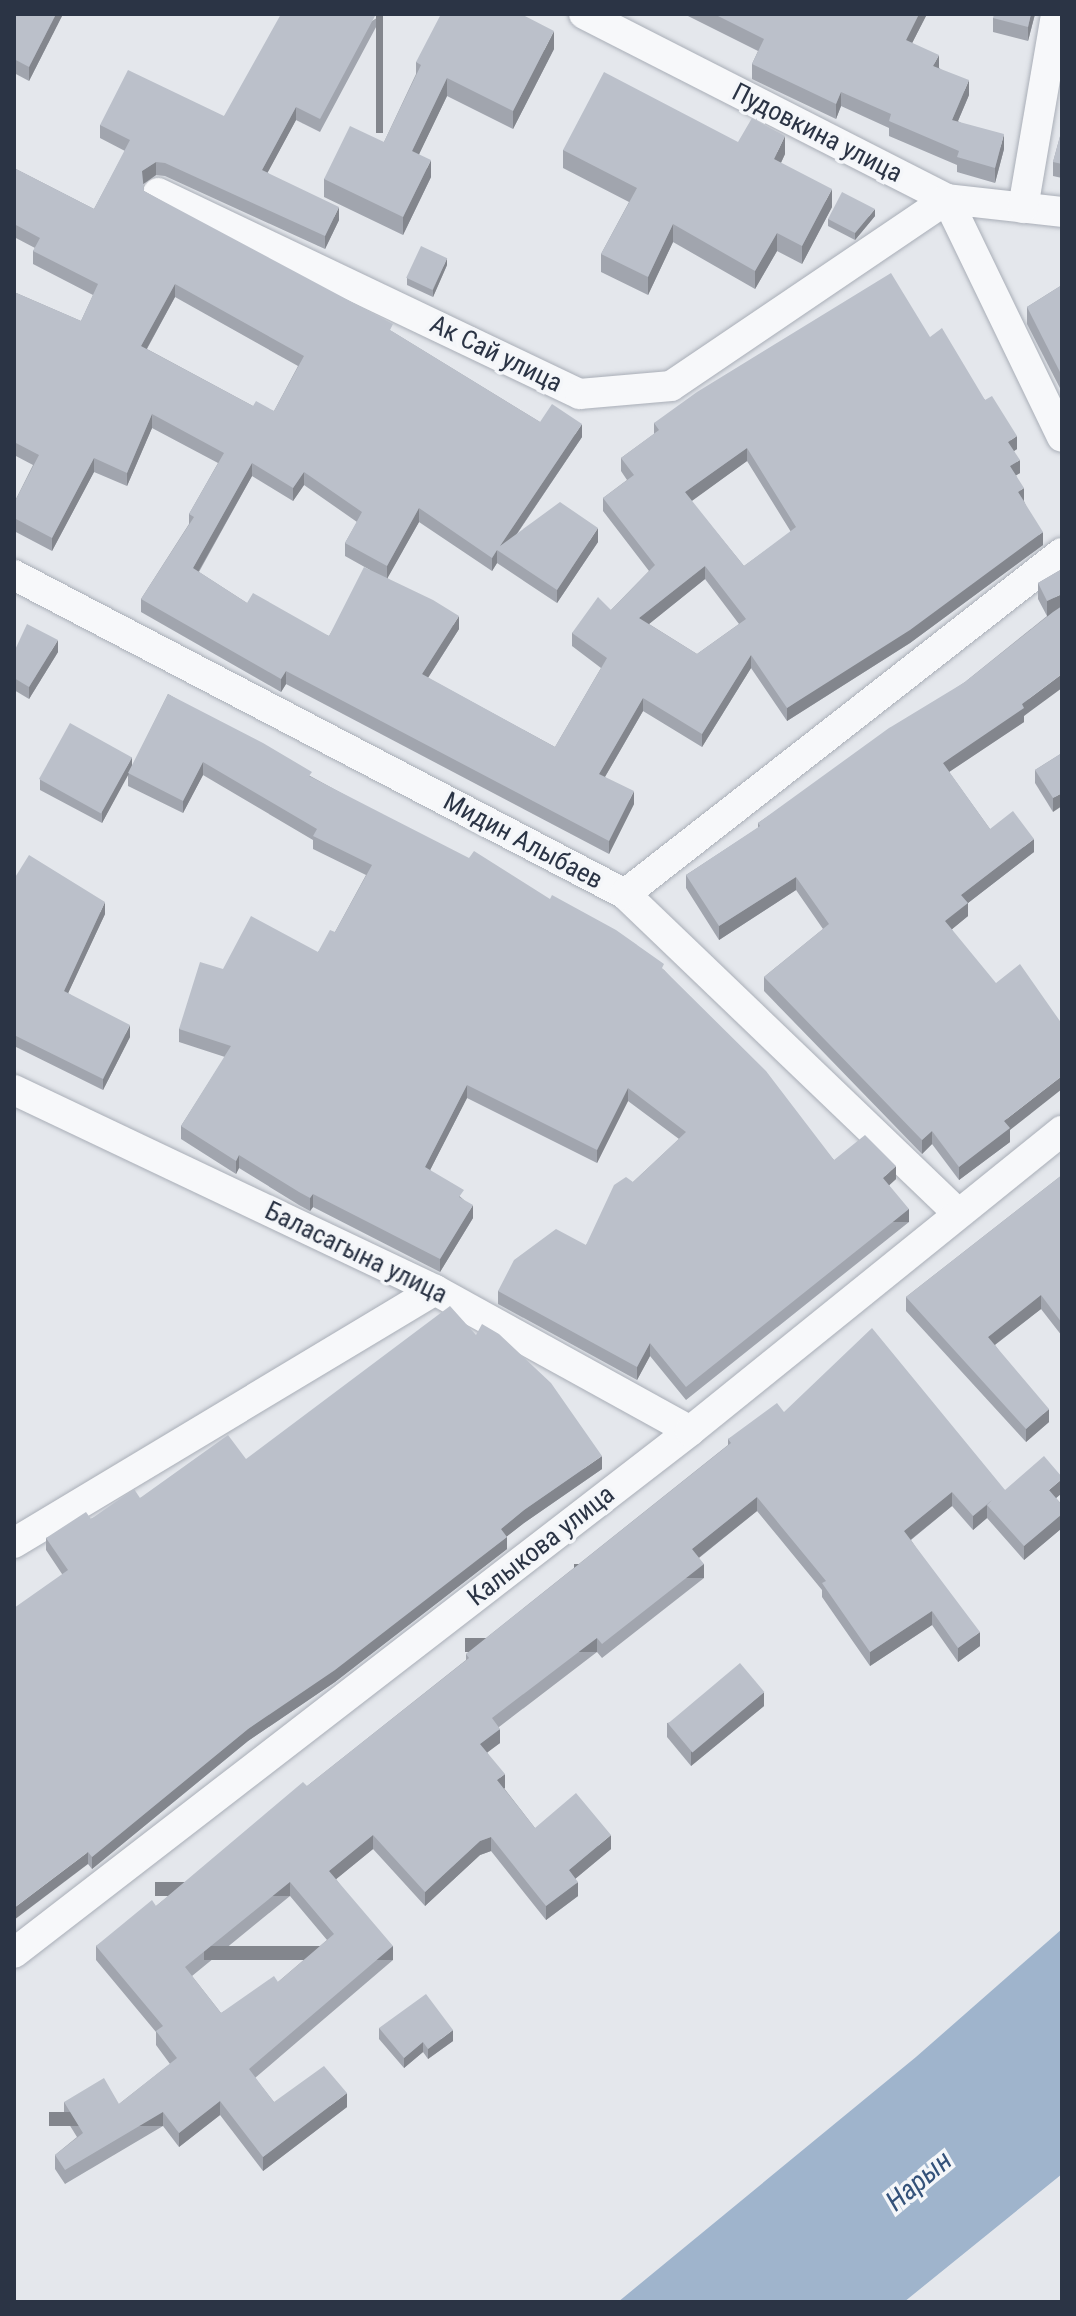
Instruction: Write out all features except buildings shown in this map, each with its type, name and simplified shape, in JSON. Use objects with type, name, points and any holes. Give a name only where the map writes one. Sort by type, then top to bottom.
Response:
[{"type":"street","name":"Пудовкина улица","points":[[584,14],[947,199],[1062,212]]},
{"type":"street","points":[[1023,208],[1056,14]]},
{"type":"street","name":"Ак Сай улица","points":[[158,193],[580,394],[671,386],[947,199]]},
{"type":"street","points":[[947,199],[1062,437]]},
{"type":"street","points":[[625,894],[1062,553]]},
{"type":"street","name":"Мидин Алыбаев","points":[[14,575],[625,894],[957,1212]]},
{"type":"street","name":"Баласагына улица","points":[[14,1090],[435,1290],[690,1431]]},
{"type":"street","name":"Калыкова улица","points":[[14,1953],[690,1431],[957,1212],[1062,1131]]},
{"type":"street","points":[[14,1543],[435,1290]]},
{"type":"water","name":"Нарын","points":[[1062,1929],[1062,2174],[904,2302],[618,2302],[916,2057]]}]
